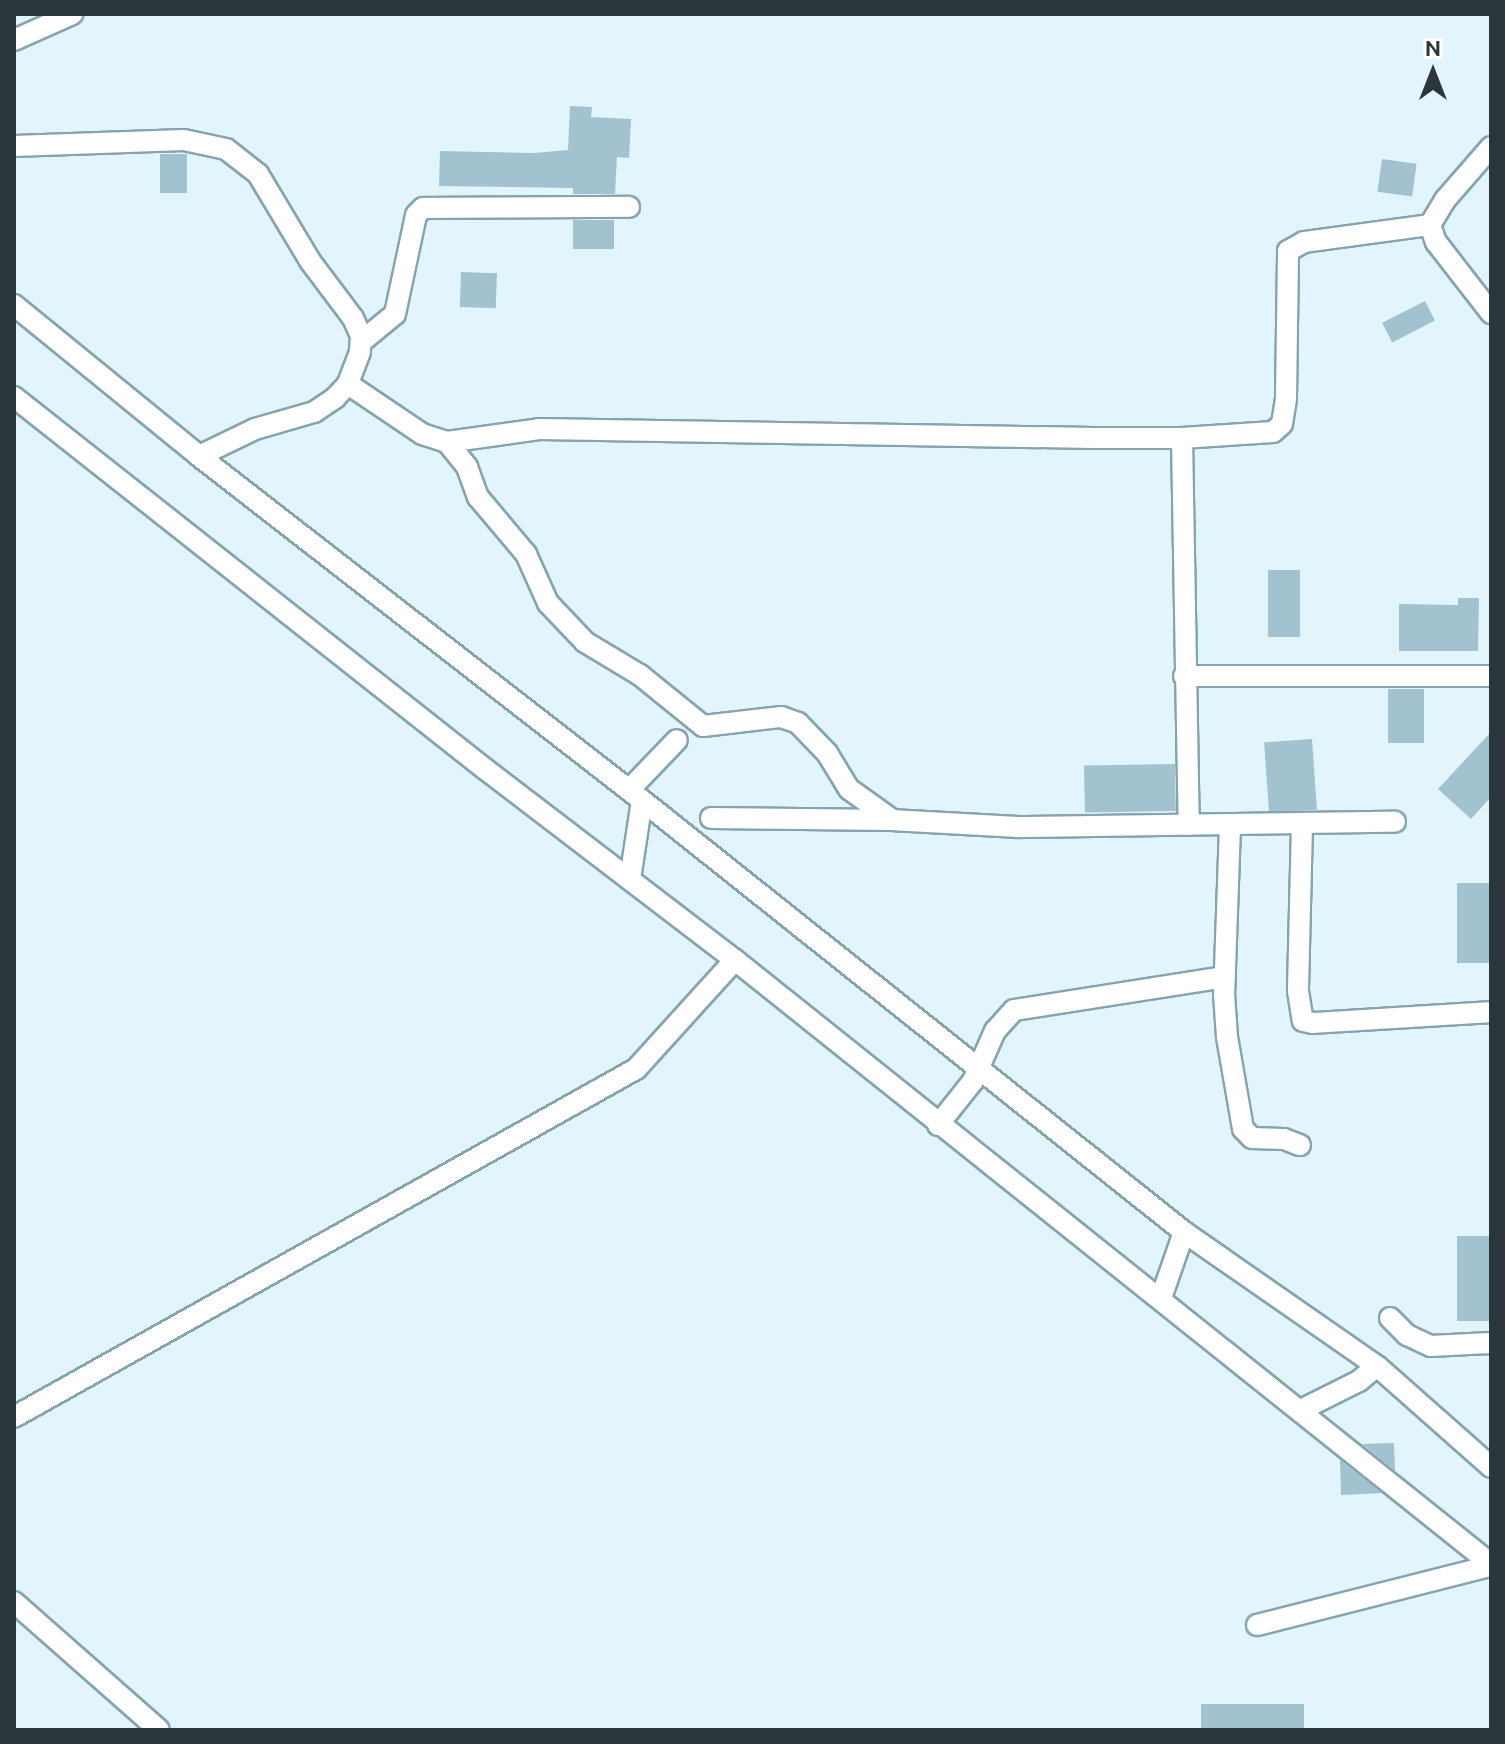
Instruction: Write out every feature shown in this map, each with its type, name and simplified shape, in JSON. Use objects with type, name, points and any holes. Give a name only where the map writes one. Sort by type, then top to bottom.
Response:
[{"type":"street","points":[[14,40],[49,28],[72,14]]},
{"type":"street","points":[[14,146],[184,140],[226,149],[258,174],[310,261],[353,318],[361,342]]},
{"type":"street","points":[[1490,308],[1436,242],[1430,225],[1439,207],[1491,147]]},
{"type":"street","points":[[199,456],[255,429],[314,412],[348,384],[361,342],[395,314],[416,215],[423,208],[629,207]]},
{"type":"street","points":[[348,384],[422,434],[447,442],[539,429],[1182,438],[1273,432],[1281,427],[1286,398],[1286,261],[1290,250],[1304,242],[1430,225]]},
{"type":"street","points":[[14,305],[199,456],[636,795],[1184,1232],[1377,1366],[1491,1467]]},
{"type":"street","points":[[14,397],[735,960],[1491,1565]]},
{"type":"street","points":[[1182,438],[1189,825]]},
{"type":"street","points":[[447,442],[467,467],[478,497],[496,514],[526,554],[548,603],[585,642],[640,675],[678,709],[703,726]]},
{"type":"street","points":[[1184,676],[1491,676]]},
{"type":"street","points":[[677,740],[678,709]]},
{"type":"street","points":[[630,879],[636,795],[677,740],[703,726],[781,717],[798,723],[827,753],[849,789],[891,820]]},
{"type":"street","points":[[711,818],[891,820],[1018,827],[1395,822]]},
{"type":"street","points":[[1302,825],[1298,991],[1303,1021],[1313,1023],[1491,1012]]},
{"type":"street","points":[[1230,826],[1224,977],[1227,1037],[1244,1132],[1252,1138],[1284,1139],[1300,1145]]},
{"type":"street","points":[[14,1417],[636,1069],[735,960]]},
{"type":"street","points":[[938,1125],[979,1071],[995,1031],[1014,1010],[1224,977]]},
{"type":"street","points":[[1161,1298],[1184,1232]]},
{"type":"street","points":[[1390,1318],[1407,1335],[1431,1346],[1491,1343]]},
{"type":"street","points":[[1301,1410],[1359,1381],[1377,1366]]},
{"type":"street","points":[[1257,1625],[1491,1565]]},
{"type":"street","points":[[14,1602],[159,1730]]},
{"type":"building","points":[[570,106],[592,107],[591,117],[631,119],[629,158],[617,157],[615,194],[573,194],[573,188],[439,186],[440,151],[534,153],[568,150]]},
{"type":"building","points":[[160,154],[187,154],[187,193],[160,193]]},
{"type":"building","points":[[1382,159],[1417,164],[1412,197],[1377,192]]},
{"type":"building","points":[[573,220],[614,220],[614,249],[573,249]]},
{"type":"building","points":[[461,272],[497,273],[496,308],[460,307]]},
{"type":"building","points":[[1425,301],[1435,321],[1392,342],[1382,323]]},
{"type":"building","points":[[1268,570],[1300,570],[1300,637],[1268,637]]},
{"type":"building","points":[[1458,598],[1479,598],[1478,651],[1399,651],[1399,604],[1458,605]]},
{"type":"building","points":[[1388,689],[1424,689],[1424,743],[1388,743]]},
{"type":"building","points":[[1491,732],[1491,797],[1471,819],[1438,789]]},
{"type":"building","points":[[1312,739],[1317,810],[1269,813],[1264,742]]},
{"type":"building","points":[[1175,764],[1176,811],[1085,813],[1084,766]]},
{"type":"building","points":[[1457,883],[1491,883],[1491,963],[1457,963]]},
{"type":"building","points":[[1457,1236],[1491,1236],[1491,1321],[1457,1321]]},
{"type":"building","points":[[1394,1443],[1395,1471],[1362,1444]]},
{"type":"building","points":[[1340,1460],[1382,1493],[1341,1495]]},
{"type":"building","points":[[1201,1704],[1304,1704],[1304,1730],[1201,1730]]}]
